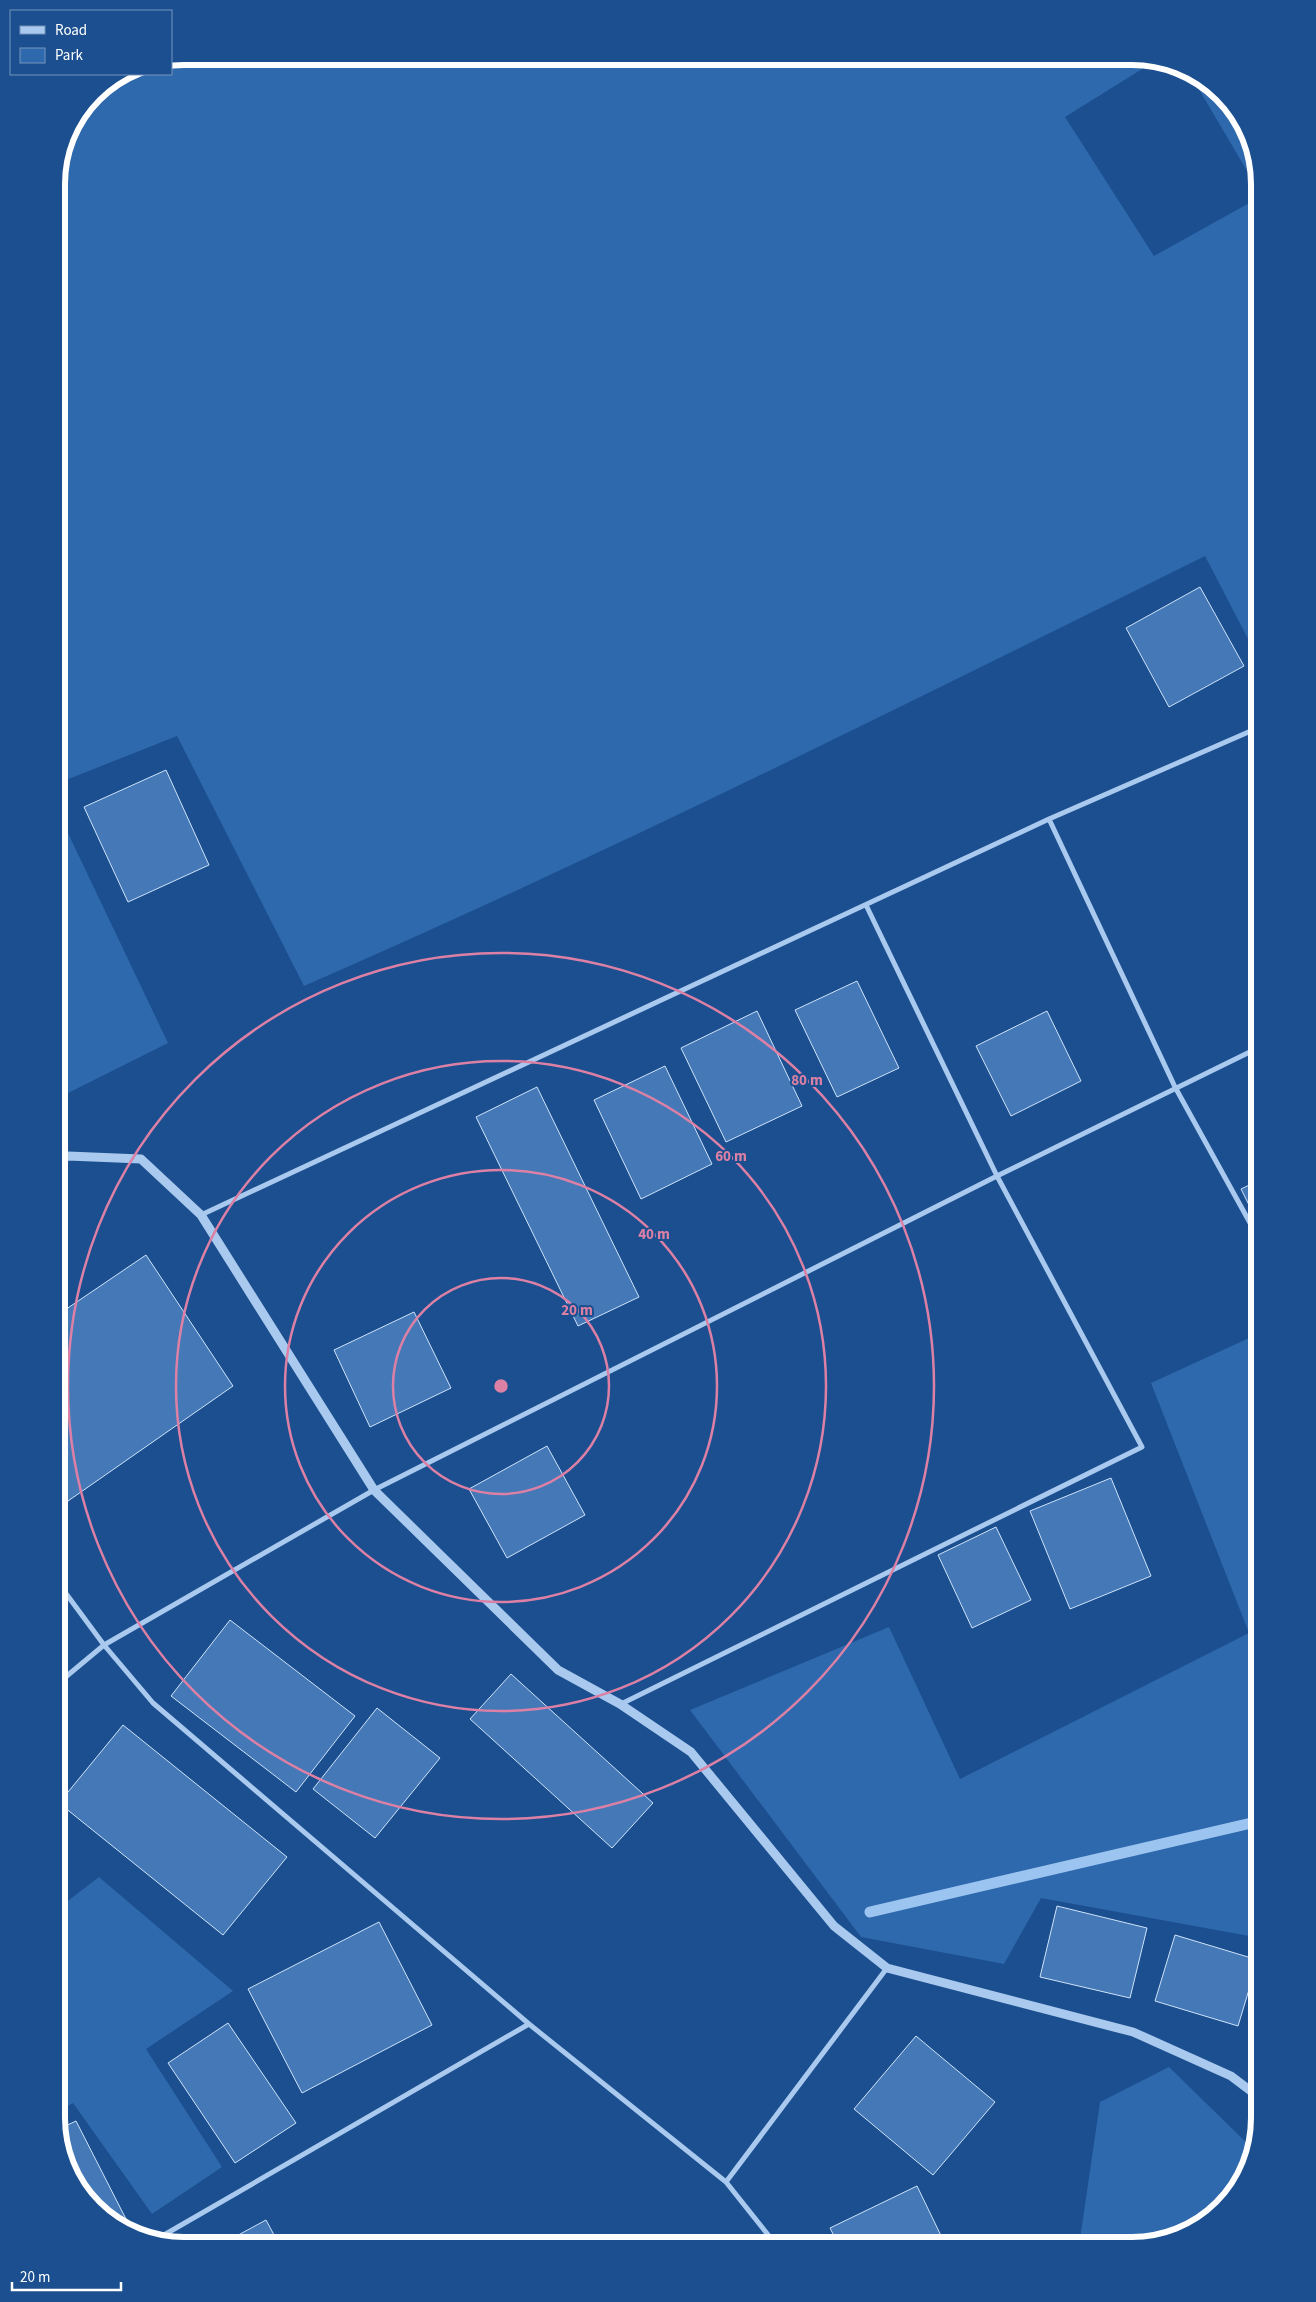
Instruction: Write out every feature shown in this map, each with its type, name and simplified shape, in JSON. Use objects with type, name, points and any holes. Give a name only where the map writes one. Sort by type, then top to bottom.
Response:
[{"type":"street","points":[[201,1215],[1049,819],[1251,731]]},
{"type":"street","points":[[1049,819],[1175,1087],[1251,1226]]},
{"type":"street","points":[[620,1704],[1142,1447],[997,1176],[866,906]]},
{"type":"street","points":[[65,1678],[104,1645],[374,1490],[997,1176],[1251,1051]]},
{"type":"street","points":[[65,1157],[141,1159],[201,1215],[374,1490],[558,1670],[620,1704],[691,1752],[834,1926],[887,1968],[1132,2032],[1231,2076],[1251,2091]]},
{"type":"street","points":[[65,1592],[104,1645],[154,1703],[529,2024],[726,2182],[770,2237]]},
{"type":"street","points":[[726,2182],[887,1968]]},
{"type":"street","points":[[163,2235],[529,2024]]},
{"type":"green space","points":[[184,65],[1140,65],[1147,66],[1065,117],[1154,256],[1251,202],[1251,645],[1205,556],[645,831],[304,986],[177,736],[65,780],[65,176],[74,138],[94,105],[105,94],[136,75],[172,75],[172,66]]},
{"type":"green space","points":[[1196,84],[1211,94],[1222,105],[1239,131],[1249,160],[1251,178]]},
{"type":"green space","points":[[65,827],[168,1043],[65,1094]]},
{"type":"green space","points":[[1251,1337],[1251,1936],[1041,1898],[1004,1964],[861,1937],[690,1710],[889,1627],[960,1779],[1249,1633],[1151,1383]]},
{"type":"green space","points":[[99,1877],[233,1991],[146,2049],[222,2167],[152,2214],[73,2103],[65,2108],[65,1903]]},
{"type":"green space","points":[[1169,2067],[1248,2144],[1239,2171],[1222,2197],[1211,2208],[1178,2228],[1148,2236],[1080,2237],[1100,2102]]},
{"type":"building","points":[[1200,587],[1244,666],[1169,707],[1126,628]]},
{"type":"building","points":[[166,770],[209,865],[128,902],[84,807]]},
{"type":"building","points":[[857,981],[899,1068],[837,1097],[795,1010]]},
{"type":"building","points":[[757,1011],[802,1106],[726,1142],[681,1048]]},
{"type":"building","points":[[1047,1011],[1081,1081],[1011,1116],[976,1046]]},
{"type":"building","points":[[665,1066],[712,1164],[641,1199],[594,1100]]},
{"type":"building","points":[[537,1087],[639,1297],[578,1326],[476,1117]]},
{"type":"building","points":[[1251,1184],[1251,1209],[1241,1189]]},
{"type":"building","points":[[146,1255],[233,1386],[68,1501],[65,1497],[65,1310]]},
{"type":"building","points":[[414,1312],[451,1388],[370,1427],[334,1350]]},
{"type":"building","points":[[547,1446],[585,1515],[507,1558],[469,1489]]},
{"type":"building","points":[[1111,1478],[1151,1576],[1070,1609],[1030,1511]]},
{"type":"building","points":[[996,1527],[1031,1600],[972,1628],[938,1555]]},
{"type":"building","points":[[230,1620],[355,1716],[296,1792],[171,1696]]},
{"type":"building","points":[[511,1674],[653,1803],[612,1848],[470,1719]]},
{"type":"building","points":[[377,1708],[440,1758],[375,1838],[313,1789]]},
{"type":"building","points":[[123,1725],[287,1857],[223,1935],[65,1808],[65,1796]]},
{"type":"building","points":[[1057,1906],[1147,1928],[1130,1998],[1040,1977]]},
{"type":"building","points":[[379,1922],[432,2025],[302,2093],[248,1989]]},
{"type":"building","points":[[1175,1935],[1251,1958],[1251,1983],[1238,2026],[1155,2001]]},
{"type":"building","points":[[228,2023],[296,2123],[235,2163],[168,2063]]},
{"type":"building","points":[[916,2036],[995,2102],[933,2175],[854,2109]]},
{"type":"building","points":[[76,2121],[126,2219],[123,2220],[105,2208],[85,2184],[71,2157],[65,2126]]},
{"type":"building","points":[[917,2186],[942,2237],[834,2237],[830,2228]]},
{"type":"building","points":[[266,2220],[275,2237],[235,2237]]},
{"type":"waterway","points":[[870,1912],[1251,1823]]}]
